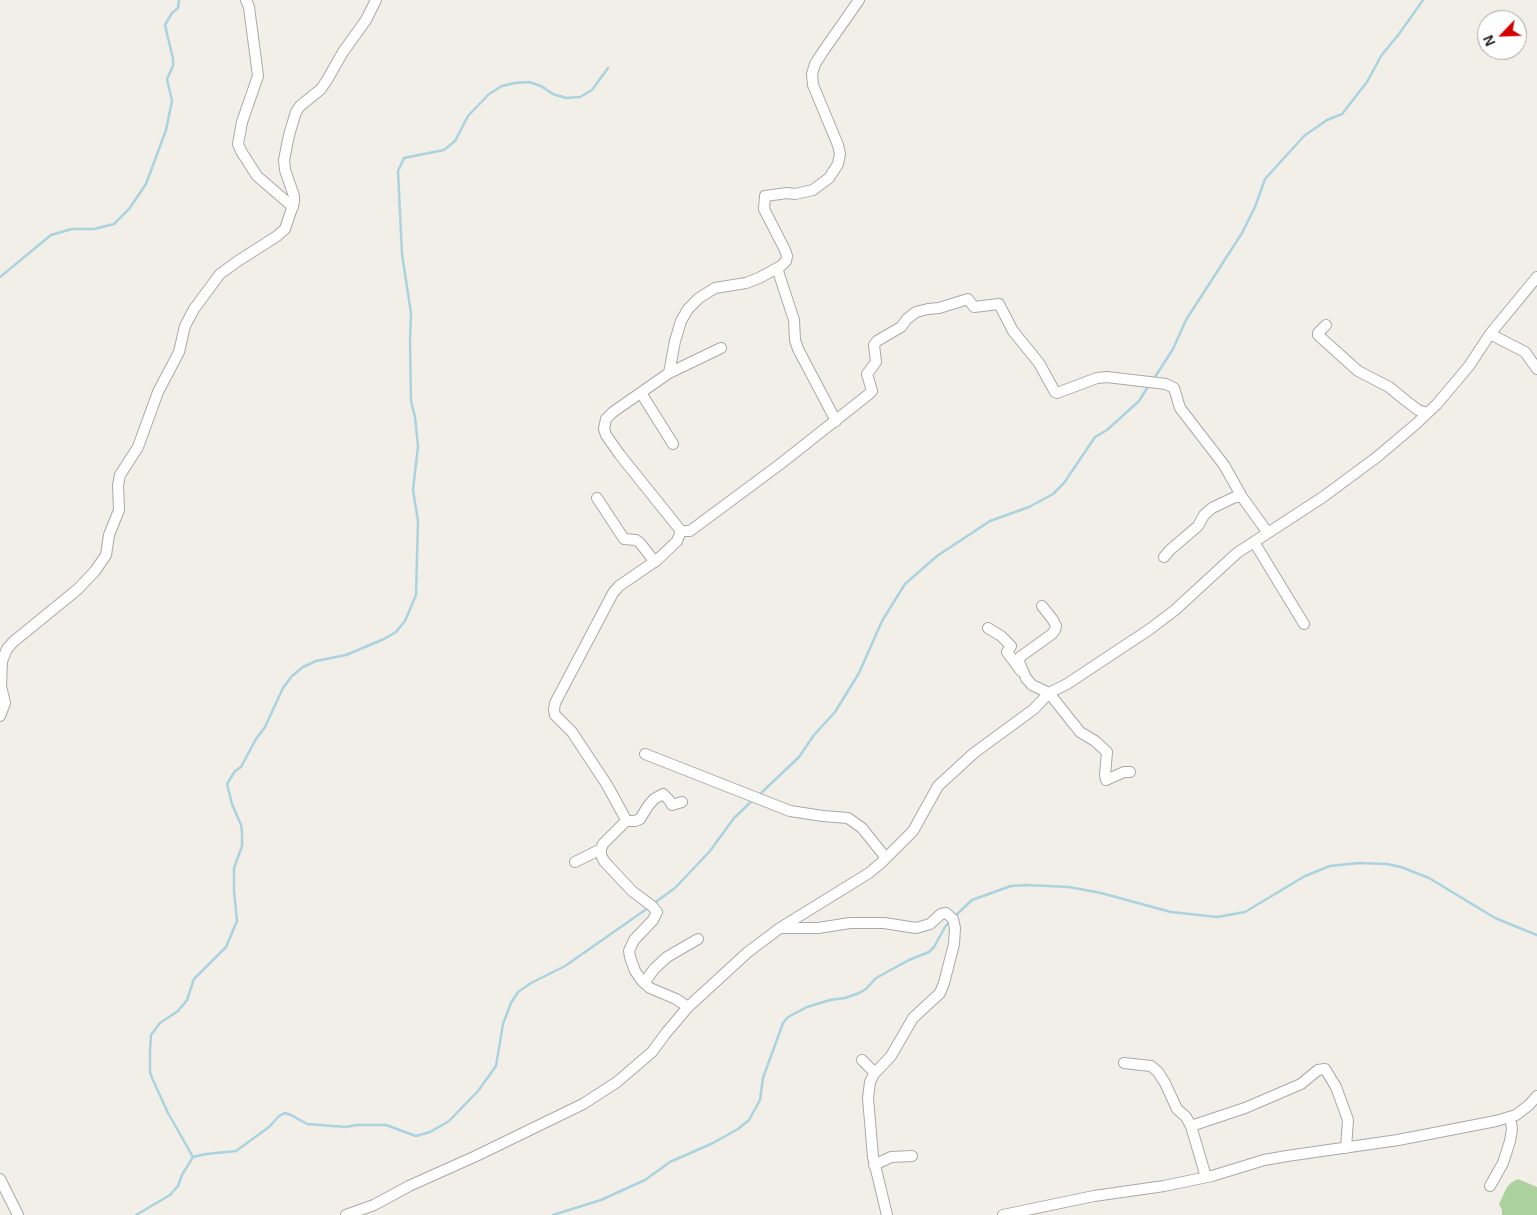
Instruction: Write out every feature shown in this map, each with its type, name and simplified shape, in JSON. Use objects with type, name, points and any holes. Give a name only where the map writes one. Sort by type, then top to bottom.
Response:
[{"type":"street","points":[[246,0],[249,7],[258,76],[242,122],[238,144],[241,152],[257,176],[293,207]]},
{"type":"street","points":[[0,716],[5,703],[1,686],[2,660],[8,649],[13,642],[78,589],[95,571],[106,555],[109,534],[119,510],[118,485],[120,475],[138,447],[158,392],[179,352],[185,326],[194,309],[220,274],[277,236],[284,228],[293,207],[294,196],[285,170],[284,160],[296,112],[327,80],[343,52],[366,20],[376,0]]},
{"type":"street","points":[[669,373],[681,321],[692,304],[715,288],[746,283],[760,278],[786,261],[787,256],[764,209],[764,196],[787,193],[795,194],[813,190],[829,178],[838,164],[840,154],[838,144],[813,84],[812,74],[815,64],[859,0]]},
{"type":"street","points":[[777,268],[794,320],[795,340],[798,349],[836,421]]},
{"type":"street","points":[[346,1215],[374,1205],[583,1104],[617,1082],[652,1052],[688,1007],[748,952],[780,928],[868,873],[886,858],[913,832],[938,786],[974,753],[1034,709],[1049,693],[1073,680],[1150,629],[1175,610],[1237,553],[1323,497],[1377,456],[1427,413],[1469,366],[1490,334],[1537,277]]},
{"type":"street","points":[[680,531],[690,531],[836,421],[872,391],[867,374],[876,362],[875,343],[901,327],[907,318],[916,312],[939,308],[968,299],[972,306],[976,307],[999,304],[1013,331],[1039,363],[1057,393],[1102,377],[1166,384],[1174,388],[1180,408],[1224,465],[1242,497],[1268,534]]},
{"type":"street","points":[[1326,325],[1318,335],[1358,371],[1390,387],[1418,410],[1427,413]]},
{"type":"street","points":[[1490,334],[1525,352],[1537,369]]},
{"type":"street","points":[[626,821],[619,805],[598,770],[572,732],[558,719],[554,710],[555,703],[613,593],[626,581],[655,562],[678,541],[680,531],[606,436],[604,429],[606,419],[613,412],[669,373],[721,348]]},
{"type":"street","points":[[641,393],[673,444]]},
{"type":"street","points":[[1164,557],[1198,526],[1204,515],[1212,508],[1235,497],[1242,497]]},
{"type":"street","points":[[596,498],[624,539],[636,540],[655,562]]},
{"type":"street","points":[[1254,542],[1304,624]]},
{"type":"street","points":[[1026,678],[1019,662],[1020,657],[1052,634],[1056,626],[1042,606]]},
{"type":"street","points":[[988,628],[1002,636],[1011,646],[1008,653],[1026,678],[1032,684],[1049,693],[1080,732],[1096,741],[1107,752],[1106,780],[1124,772],[1130,772]]},
{"type":"street","points":[[645,754],[790,811],[848,818],[862,828],[886,858]]},
{"type":"street","points":[[682,802],[672,805],[663,794],[660,795],[648,806],[640,819],[626,821],[603,844],[601,849],[604,861],[632,891],[657,912],[653,920],[634,940],[630,951],[630,958],[635,972],[650,988],[676,999],[688,1007]]},
{"type":"street","points":[[575,862],[601,849]]},
{"type":"street","points":[[780,928],[818,928],[850,923],[884,924],[916,928],[930,924],[941,914],[946,913],[953,919],[955,928],[954,944],[940,992],[913,1018],[891,1056],[876,1072],[870,1082],[868,1098],[874,1165],[887,1215]]},
{"type":"street","points":[[644,983],[654,969],[667,957],[698,939]]},
{"type":"street","points":[[862,1060],[876,1072]]},
{"type":"street","points":[[1124,1063],[1146,1065],[1154,1068],[1165,1083],[1177,1109],[1186,1117],[1191,1126],[1206,1177]]},
{"type":"street","points":[[1191,1126],[1245,1108],[1301,1084],[1318,1070],[1324,1069],[1336,1087],[1348,1120],[1346,1148]]},
{"type":"street","points":[[1003,1215],[1094,1196],[1164,1186],[1237,1170],[1264,1160],[1432,1134],[1496,1121],[1516,1114],[1529,1105],[1537,1096]]},
{"type":"street","points":[[1490,1186],[1502,1163],[1510,1141],[1512,1129],[1510,1117]]},
{"type":"street","points":[[874,1165],[891,1157],[912,1156]]},
{"type":"street","points":[[0,1178],[18,1215]]},
{"type":"green space","points":[[1518,1179],[1537,1187],[1537,1215],[1502,1215],[1499,1204],[1507,1187]]},
{"type":"waterway","points":[[0,277],[51,235],[72,229],[94,229],[114,224],[129,209],[146,184],[166,130],[172,101],[167,79],[173,66],[173,59],[165,25],[172,13],[178,8],[179,0]]},
{"type":"waterway","points":[[1153,380],[1173,349],[1186,320],[1242,233],[1255,207],[1265,179],[1304,136],[1327,120],[1342,114],[1367,82],[1381,56],[1423,0]]},
{"type":"waterway","points":[[193,1157],[168,1113],[152,1078],[150,1072],[151,1035],[160,1023],[178,1011],[187,1000],[194,979],[226,947],[237,921],[234,868],[242,846],[242,832],[227,784],[235,771],[241,767],[256,739],[265,727],[283,688],[292,676],[303,667],[316,661],[346,655],[396,632],[405,621],[416,595],[418,521],[413,490],[418,446],[411,401],[411,313],[402,254],[398,171],[404,158],[444,150],[455,141],[468,116],[489,94],[502,86],[529,82],[566,98],[580,97],[592,90],[608,68]]},
{"type":"waterway","points":[[758,796],[799,757],[814,735],[835,712],[859,673],[882,621],[905,584],[937,556],[990,521],[1029,507],[1053,494],[1064,483],[1095,437],[1107,430],[1139,401],[1149,385]]},
{"type":"waterway","points":[[653,904],[675,888],[710,851],[734,818],[754,799]]},
{"type":"waterway","points":[[954,917],[972,900],[1011,886],[1026,885],[1069,887],[1101,893],[1171,912],[1217,917],[1245,912],[1305,876],[1330,866],[1359,863],[1387,864],[1401,867],[1429,878],[1495,918],[1537,935]]},
{"type":"waterway","points":[[136,1215],[170,1195],[178,1186],[182,1175],[193,1157],[236,1151],[285,1113],[307,1124],[346,1127],[386,1125],[416,1136],[430,1132],[449,1121],[478,1091],[496,1066],[503,1024],[511,1003],[518,992],[531,983],[565,966],[648,908]]},
{"type":"waterway","points":[[553,1215],[601,1200],[645,1180],[670,1162],[713,1143],[738,1129],[749,1120],[760,1100],[763,1078],[783,1023],[788,1017],[807,1007],[859,993],[866,989],[876,978],[909,960],[929,952],[950,921]]}]
